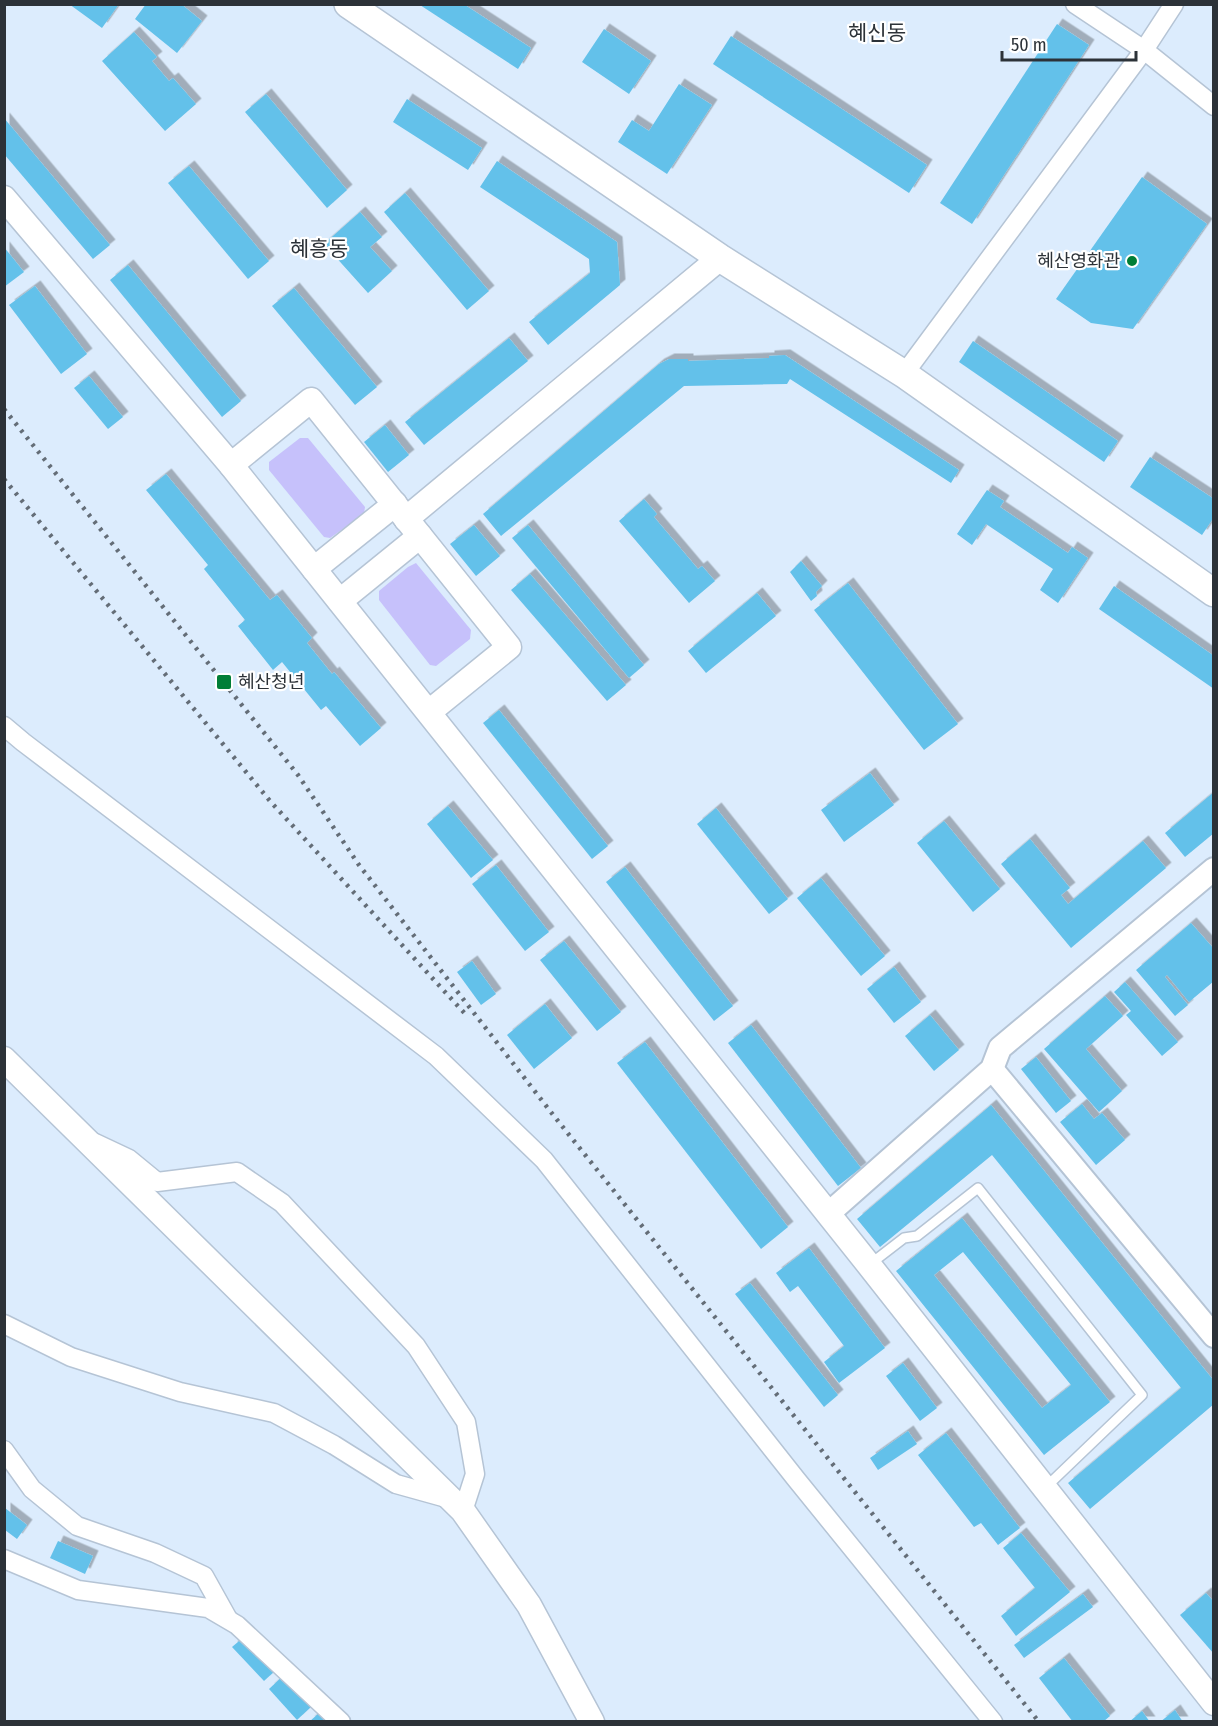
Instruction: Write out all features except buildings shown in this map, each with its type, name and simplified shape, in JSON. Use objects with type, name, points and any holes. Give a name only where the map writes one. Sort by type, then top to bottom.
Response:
[{"type":"main road","points":[[348,4],[720,258],[904,374],[1214,593]]},
{"type":"main road","points":[[4,198],[231,465],[869,1265],[1214,1703]]},
{"type":"main road","points":[[340,601],[407,520],[720,258]]},
{"type":"main road","points":[[231,465],[311,400],[509,647],[429,712]]},
{"type":"main road","points":[[314,569],[407,520]]},
{"type":"main road","points":[[4,1059],[456,1505],[529,1605],[592,1722]]},
{"type":"street","points":[[1076,4],[1144,50],[1214,106]]},
{"type":"street","points":[[904,374],[1144,50],[1174,4]]},
{"type":"street","points":[[4,726],[436,1056],[544,1160],[796,1479],[993,1722]]},
{"type":"street","points":[[828,1214],[992,1069],[1000,1048],[1214,869]]},
{"type":"street","points":[[992,1069],[1214,1336]]},
{"type":"street","points":[[4,1324],[71,1357],[180,1392],[274,1413],[396,1484],[456,1505],[475,1474],[466,1422],[416,1346],[282,1203],[237,1172],[156,1182],[129,1159],[82,1137]]},
{"type":"street","points":[[4,1450],[32,1489],[77,1526],[155,1553],[204,1576],[228,1619]]},
{"type":"street","points":[[4,1559],[78,1590],[208,1608],[237,1625],[341,1722]]},
{"type":"lane","points":[[869,1265],[904,1238],[917,1236],[978,1188],[1135,1386],[1142,1395],[1044,1489]]},
{"type":"shaded area","points":[[300,438],[308,438],[365,507],[364,514],[330,538],[324,537],[269,470],[269,462]]},
{"type":"shaded area","points":[[416,563],[471,630],[470,639],[436,666],[430,665],[379,600],[379,591]]},
{"type":"railway","points":[[4,409],[298,775],[359,865],[554,1116],[1039,1722]]},
{"type":"railway","points":[[4,479],[270,801],[468,1017]]},
{"type":"place","name":"혜산영화관","points":[[1132,261]]},
{"type":"place","name":"혜산청년","points":[[224,682]]},
{"type":"district","name":"혜신동","points":[[877,33]]},
{"type":"district","name":"혜흥동","points":[[319,249]]}]
